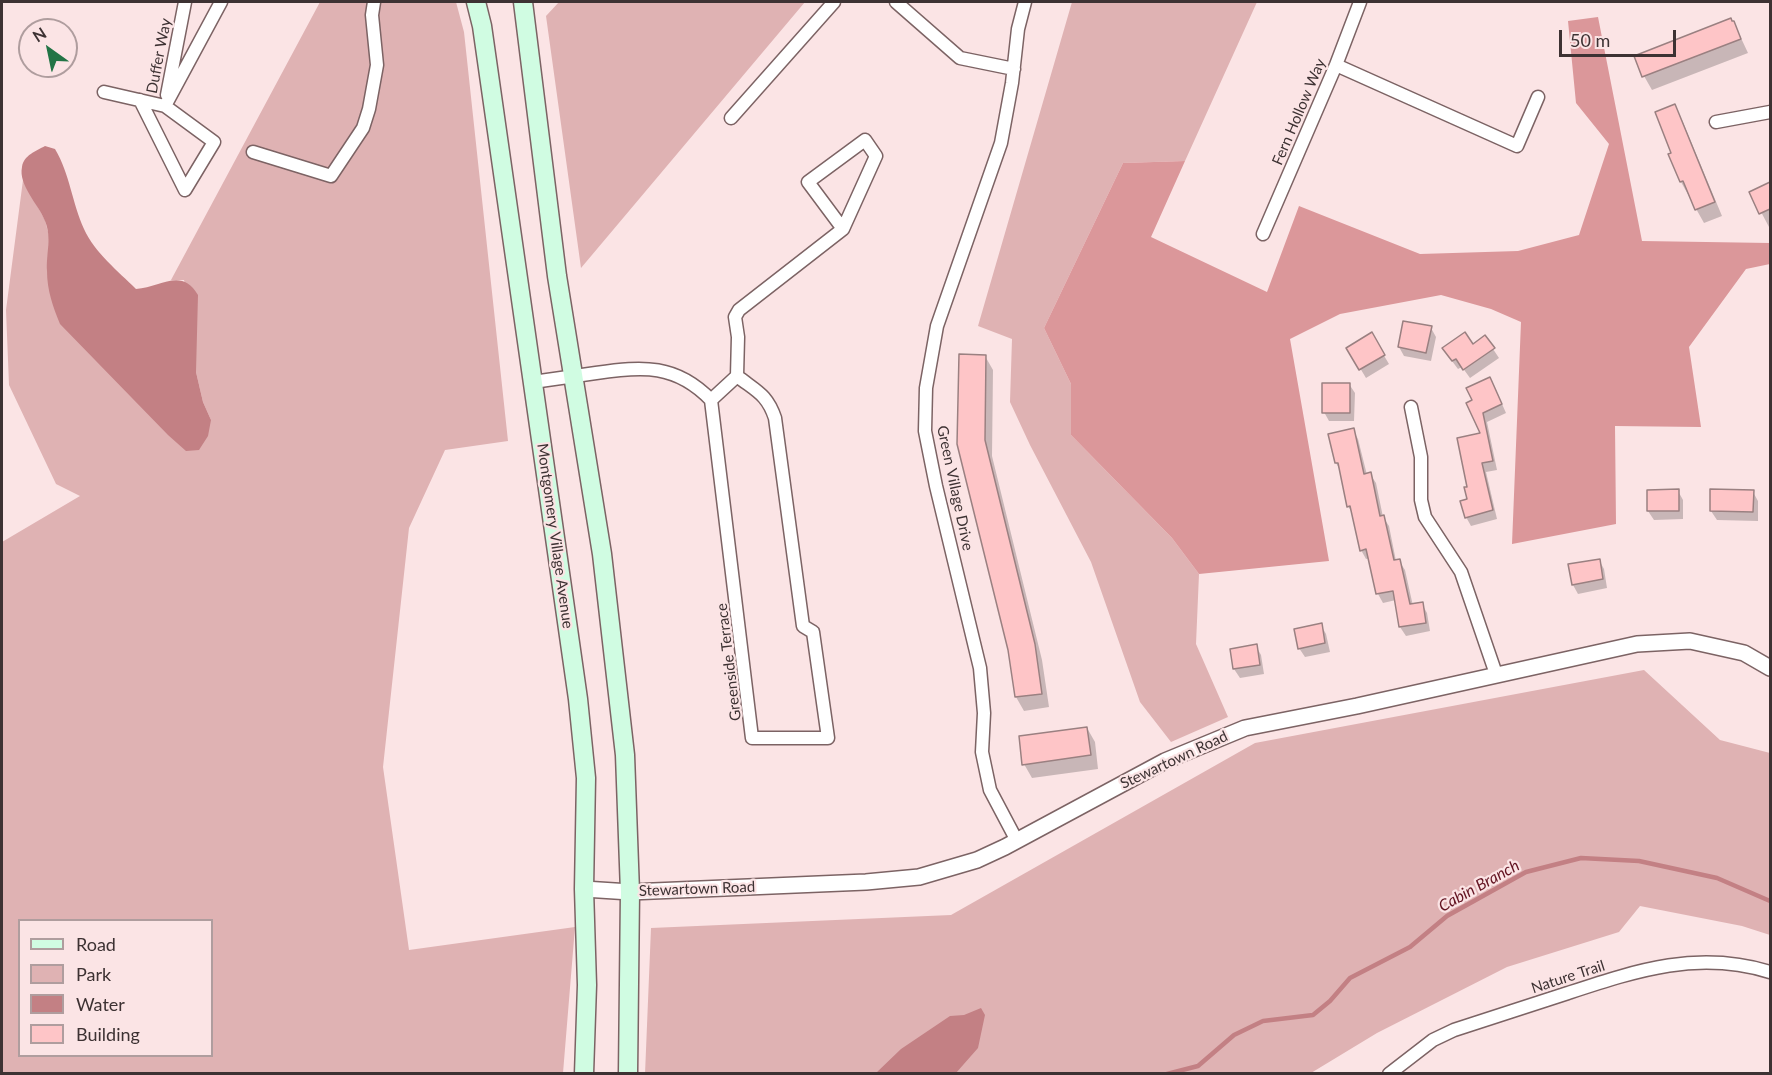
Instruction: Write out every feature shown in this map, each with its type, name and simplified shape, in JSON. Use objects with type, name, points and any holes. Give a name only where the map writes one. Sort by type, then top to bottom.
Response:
[{"type":"main road","name":"Montgomery Village Avenue","points":[[476,2],[482,26],[578,699],[584,756],[587,985],[584,1074]]},
{"type":"main road","points":[[523,2],[557,276],[602,554],[626,755],[630,892],[628,1074]]},
{"type":"street","name":"Duffer Way","points":[[165,106],[185,2]]},
{"type":"street","name":"Duffer Way","points":[[165,106],[221,2]]},
{"type":"street","points":[[253,152],[331,177],[363,128],[369,109],[377,65],[372,15],[374,2]]},
{"type":"street","points":[[731,118],[834,2]]},
{"type":"street","points":[[896,2],[960,58],[1014,69]]},
{"type":"street","name":"Green Village Drive","points":[[1017,841],[990,790],[982,752],[984,713],[980,668],[925,431],[926,387],[937,326],[1001,143],[1014,69],[1018,29],[1025,2]]},
{"type":"street","name":"Fern Hollow Way","points":[[1263,234],[1336,65],[1360,2]]},
{"type":"street","points":[[1336,65],[1517,146],[1538,97]]},
{"type":"street","points":[[104,92],[140,100],[165,106],[214,142],[185,190],[140,100]]},
{"type":"street","points":[[1716,122],[1770,112]]},
{"type":"street","points":[[532,382],[627,368],[647,368],[668,371],[698,386],[711,400],[737,376],[738,337],[735,317],[739,310],[843,229],[876,156],[865,140],[808,182],[843,229]]},
{"type":"street","name":"Greenside Terrace","points":[[711,400],[752,738],[828,738],[813,632],[803,626],[775,418],[770,403],[737,376]]},
{"type":"street","points":[[1411,407],[1421,457],[1421,500],[1425,517],[1461,572],[1496,674]]},
{"type":"street","name":"Stewartown Road","points":[[584,889],[630,892],[866,882],[919,877],[976,860],[1017,841],[1165,761],[1245,728],[1357,706],[1636,644],[1690,641],[1744,653],[1770,668]]},
{"type":"street","name":"Nature Trail","points":[[1389,1074],[1433,1041],[1454,1030],[1632,972],[1674,964],[1710,962],[1750,966],[1770,972]]},
{"type":"green space","points":[[320,2],[456,2],[464,32],[508,441],[445,450],[409,528],[383,767],[409,950],[575,927],[563,1073],[2,1073],[2,542],[80,496],[56,484],[9,385],[6,310],[23,180],[45,220],[49,236],[47,272],[211,420],[203,402],[196,372],[196,334],[184,280],[171,280]]},
{"type":"green space","points":[[559,2],[805,2],[581,268],[546,16]]},
{"type":"green space","points":[[1072,2],[1257,2],[1185,161],[1123,163],[1044,328],[1071,384],[1071,435],[1172,538],[1199,574],[1196,644],[1228,717],[1171,742],[1140,702],[1091,562],[1010,402],[1012,339],[978,326]]},
{"type":"green space","points":[[1644,670],[1720,740],[1770,753],[1770,935],[1742,926],[1640,906],[1619,932],[1507,967],[1377,1033],[1311,1073],[645,1074],[651,928],[951,915],[1255,743]]},
{"type":"shaded area","points":[[1598,17],[1642,241],[1770,243],[1770,264],[1746,269],[1689,347],[1701,427],[1615,426],[1616,524],[1512,544],[1521,322],[1491,309],[1441,295],[1340,314],[1290,339],[1329,561],[1199,574],[1172,538],[1071,435],[1071,384],[1044,328],[1123,163],[1185,161],[1151,237],[1267,292],[1299,206],[1420,254],[1518,251],[1579,235],[1609,144],[1576,103],[1568,21]]},
{"type":"water","points":[[45,146],[55,149],[60,159],[80,219],[89,238],[101,254],[136,289],[178,280],[192,287],[198,295],[196,372],[203,402],[211,420],[208,436],[199,450],[186,451],[168,435],[60,324],[48,285],[47,227],[26,188],[22,174],[25,159]]},
{"type":"water","points":[[981,1008],[985,1015],[978,1048],[956,1073],[876,1073],[901,1049],[950,1016],[964,1015]]},
{"type":"building","points":[[1731,18],[1741,39],[1642,77],[1634,56]]},
{"type":"building","points":[[1675,104],[1715,202],[1695,210],[1668,154],[1671,153],[1655,112]]},
{"type":"building","points":[[1770,182],[1770,209],[1759,214],[1749,192]]},
{"type":"building","points":[[1403,321],[1432,326],[1426,353],[1398,347]]},
{"type":"building","points":[[1372,332],[1385,355],[1359,370],[1346,348]]},
{"type":"building","points":[[1465,332],[1473,344],[1485,335],[1495,348],[1463,370],[1456,359],[1452,361],[1442,348]]},
{"type":"building","points":[[959,354],[986,355],[985,440],[1035,644],[1042,694],[1015,697],[1008,650],[957,444]]},
{"type":"building","points":[[1490,377],[1502,404],[1483,413],[1493,461],[1482,463],[1493,510],[1465,518],[1460,501],[1467,499],[1464,487],[1467,487],[1457,438],[1480,433],[1466,403],[1472,400],[1466,388]]},
{"type":"building","points":[[1322,383],[1350,383],[1350,413],[1322,413]]},
{"type":"building","points":[[1354,428],[1364,474],[1371,472],[1380,516],[1384,515],[1394,560],[1400,559],[1410,604],[1423,602],[1426,623],[1399,627],[1393,591],[1376,594],[1366,549],[1360,551],[1350,506],[1347,507],[1338,463],[1335,463],[1328,434]]},
{"type":"building","points":[[1679,489],[1679,511],[1647,511],[1647,490]]},
{"type":"building","points":[[1710,489],[1754,490],[1753,512],[1710,511]]},
{"type":"building","points":[[1600,559],[1603,579],[1572,585],[1568,564]]},
{"type":"building","points":[[1322,623],[1325,643],[1298,649],[1294,629]]},
{"type":"building","points":[[1257,644],[1260,665],[1233,669],[1230,649]]},
{"type":"building","points":[[1087,727],[1091,755],[1022,765],[1019,736]]},
{"type":"waterway","name":"Cabin Branch","points":[[1167,1074],[1198,1066],[1234,1035],[1263,1021],[1313,1015],[1330,1001],[1350,978],[1410,947],[1447,916],[1526,872],[1581,858],[1639,861],[1717,878],[1770,901]]}]
